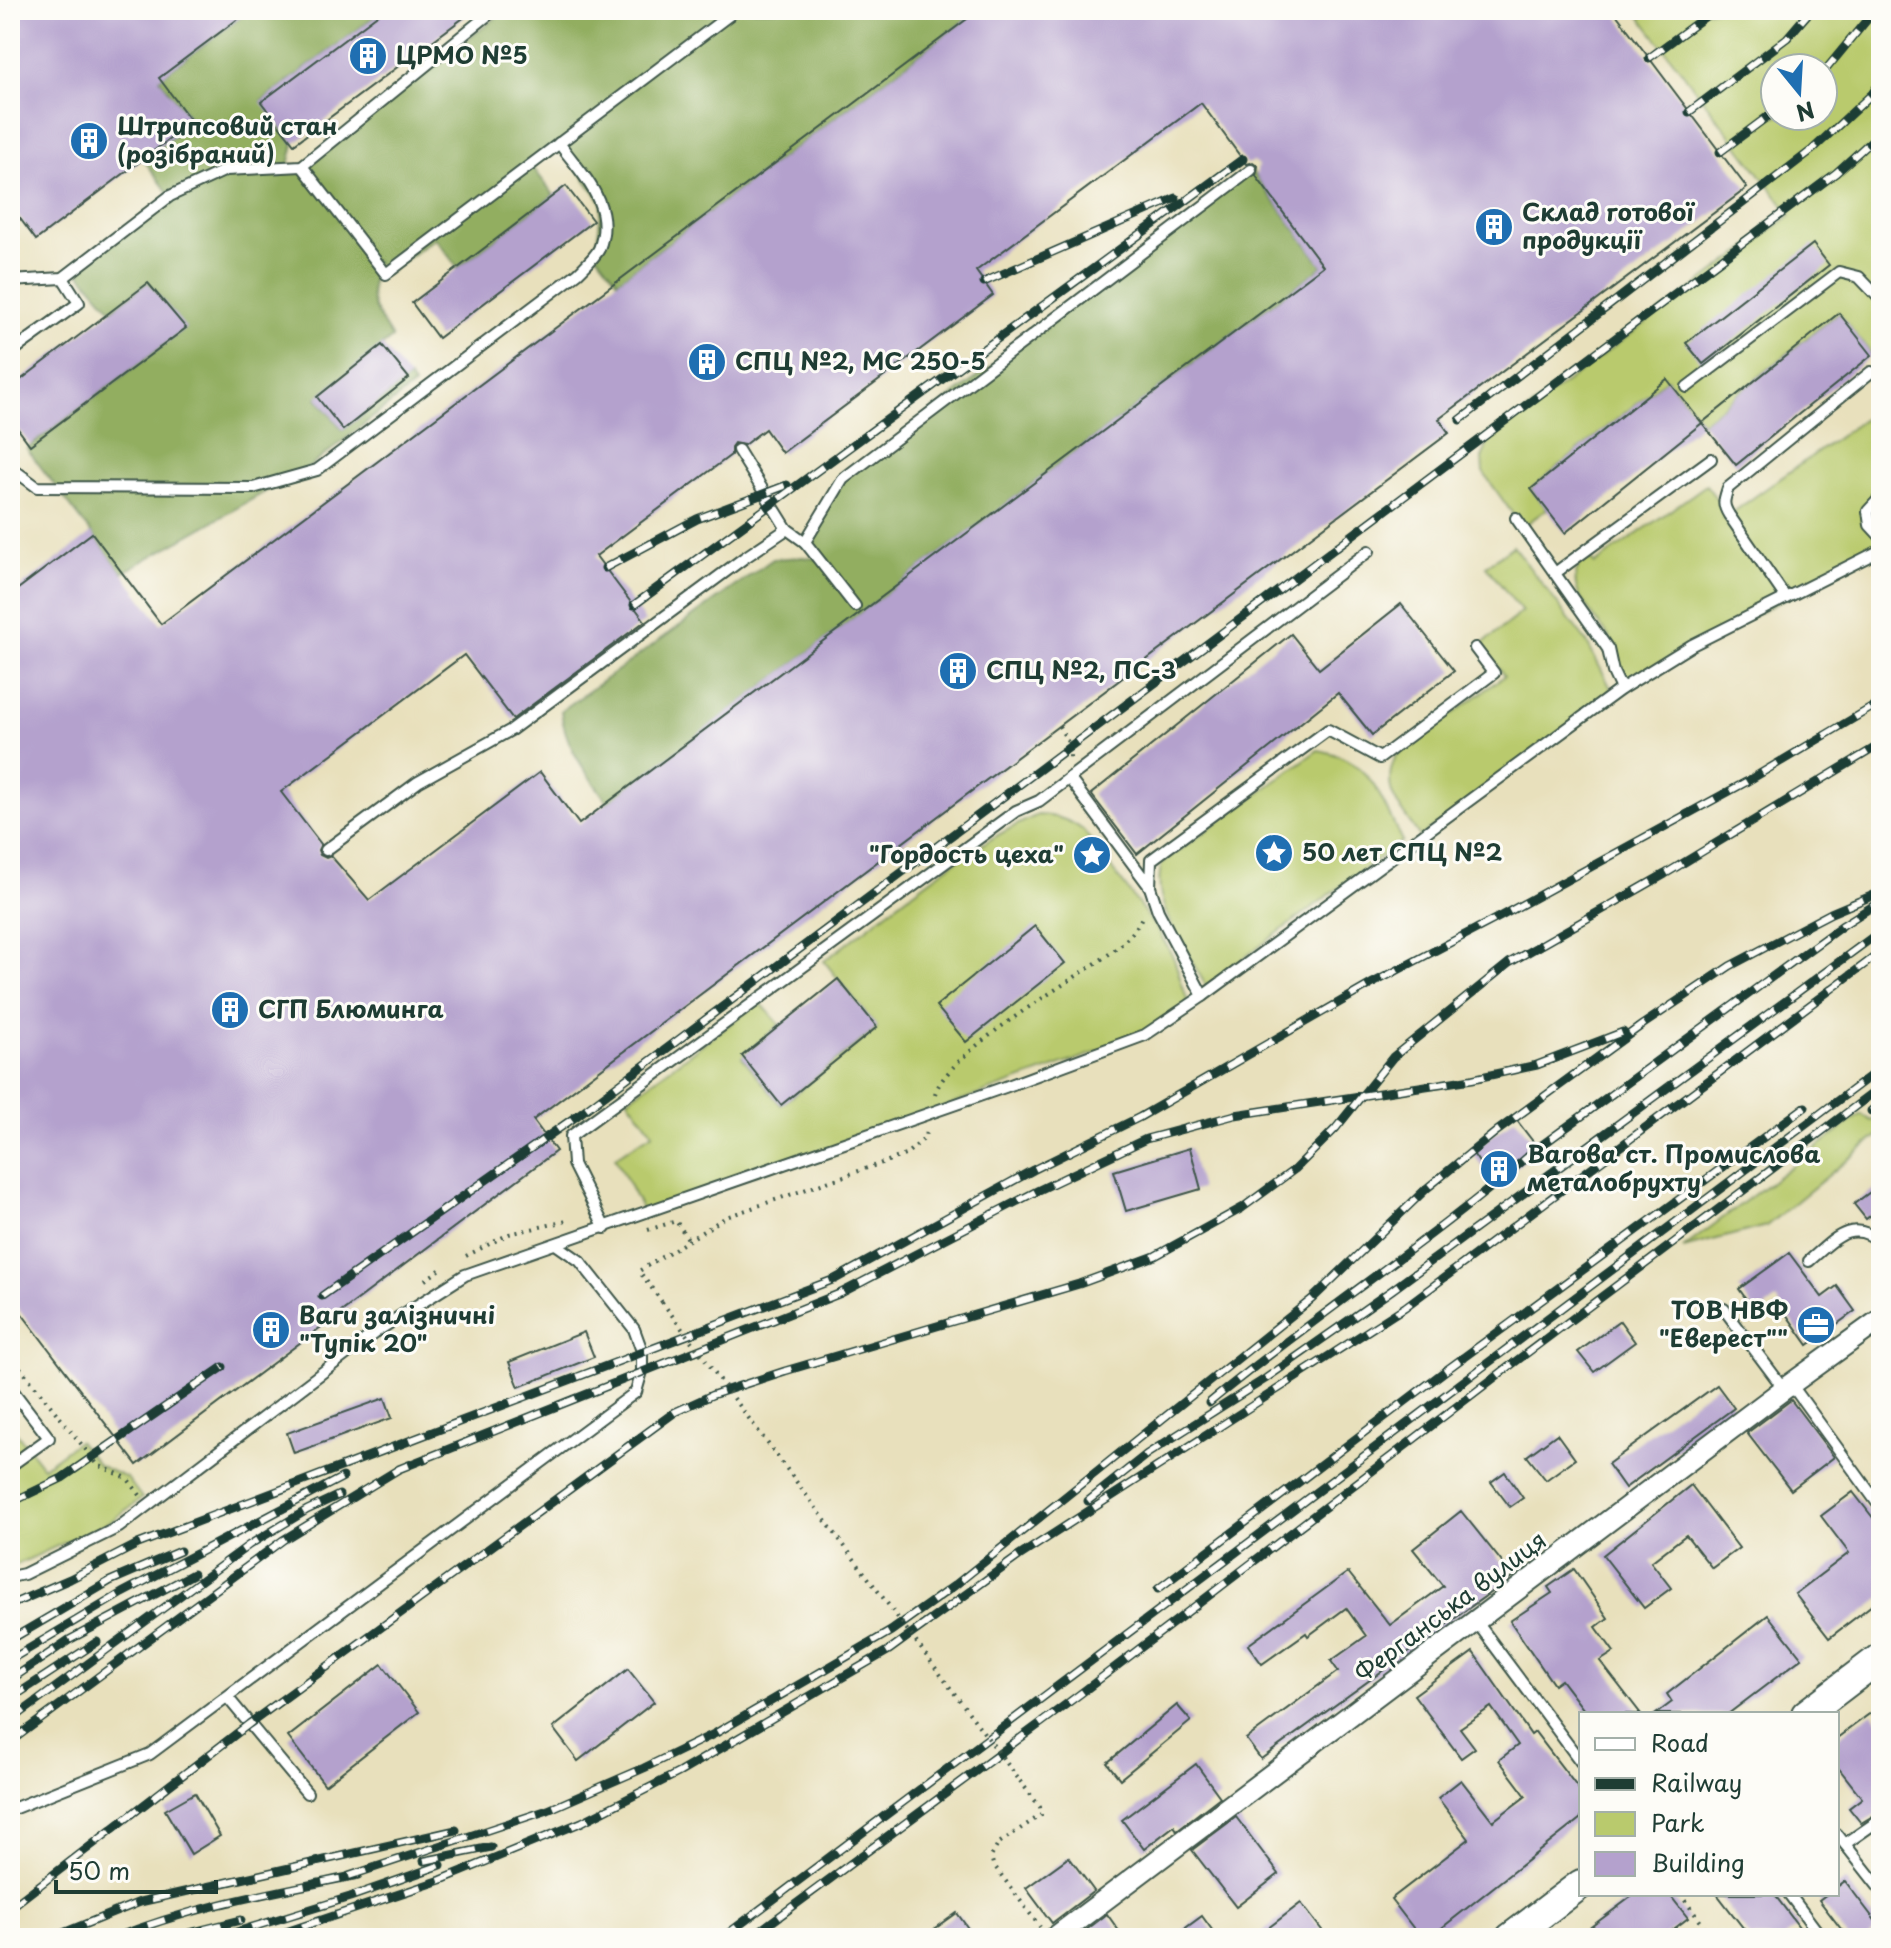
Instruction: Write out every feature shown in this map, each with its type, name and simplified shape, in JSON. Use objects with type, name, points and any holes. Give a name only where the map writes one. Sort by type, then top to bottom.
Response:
[{"type":"main road","points":[[1809,1712],[1881,1657]]},
{"type":"main road","points":[[1510,1938],[1579,1886]]},
{"type":"street","name":"Ферганська вулиця","points":[[1051,1938],[1881,1319]]},
{"type":"lane","points":[[10,281],[63,278],[170,196],[226,170],[302,166],[494,10]]},
{"type":"lane","points":[[302,166],[386,274],[736,10]]},
{"type":"lane","points":[[10,467],[37,487],[53,488],[253,488],[317,470],[578,273],[598,250],[604,220],[602,202],[559,143]]},
{"type":"lane","points":[[805,542],[843,479],[1251,170]]},
{"type":"lane","points":[[1687,387],[1839,272],[1859,277],[1881,300]]},
{"type":"lane","points":[[10,353],[79,303],[63,278]]},
{"type":"lane","points":[[1786,598],[1723,505],[1728,488],[1871,372]]},
{"type":"lane","points":[[738,450],[787,529],[805,542],[855,606]]},
{"type":"lane","points":[[1555,573],[1711,459]]},
{"type":"lane","points":[[1881,497],[1868,511],[1870,525],[1881,537]]},
{"type":"lane","points":[[1516,518],[1608,649],[1621,689]]},
{"type":"lane","points":[[326,850],[418,782],[511,730],[787,529]]},
{"type":"lane","points":[[10,1577],[24,1574],[119,1527],[377,1331],[465,1275],[1005,1087],[1145,1035],[1203,996],[1621,689],[1692,645],[1881,550]]},
{"type":"lane","points":[[605,1228],[573,1164],[571,1136],[1004,820],[1039,801],[1369,551]]},
{"type":"lane","points":[[1150,887],[1151,860],[1328,730],[1380,758],[1494,673],[1475,648]]},
{"type":"lane","points":[[1069,778],[1150,887],[1158,911],[1203,996]]},
{"type":"lane","points":[[1809,1261],[1843,1233],[1856,1230],[1865,1232],[1881,1242]]},
{"type":"lane","points":[[10,1810],[150,1754],[636,1392],[642,1371],[642,1351],[634,1329],[580,1261],[557,1245]]},
{"type":"lane","points":[[1724,1309],[1784,1389],[1796,1391],[1881,1508]]},
{"type":"lane","points":[[10,1387],[49,1438],[10,1466]]},
{"type":"lane","points":[[1476,1621],[1579,1759]]},
{"type":"lane","points":[[228,1698],[307,1793]]},
{"type":"lane","points":[[1845,1844],[1881,1819]]},
{"type":"lane","points":[[1839,1836],[1877,1877],[1881,1890]]},
{"type":"lane","points":[[1790,1896],[1822,1938]]},
{"type":"path","points":[[1059,726],[1070,746],[1069,778]]},
{"type":"path","points":[[639,1271],[1040,1807],[1040,1816],[999,1843],[991,1857],[993,1864],[1051,1938]]},
{"type":"path","points":[[1682,1896],[1713,1938]]},
{"type":"green space","points":[[250,10],[384,10],[262,101],[294,144],[289,165],[303,166],[506,10],[979,10],[618,281],[596,253],[602,202],[559,144],[531,165],[554,195],[458,268],[435,238],[386,274],[376,262],[371,286],[372,302],[392,338],[317,398],[343,430],[409,378],[414,385],[311,466],[122,573],[27,449],[185,328],[148,283],[112,310],[76,268],[170,195],[143,159],[192,122],[159,78]]},
{"type":"green space","points":[[1635,10],[1881,10],[1881,366],[1838,313],[1702,423],[1667,379],[1531,489],[1547,509],[1522,527],[1483,472],[1482,458],[1490,439],[1791,215]]},
{"type":"green space","points":[[1251,170],[1323,266],[608,803],[572,748],[561,711],[773,559],[817,559],[805,542],[843,479]]},
{"type":"green space","points":[[1881,407],[1881,497],[1868,511],[1881,537],[1881,550],[1628,685],[1613,643],[1577,589],[1575,578],[1578,567],[1587,556],[1595,564],[1706,485],[1729,515]]},
{"type":"green space","points":[[1513,546],[1586,641],[1614,694],[1420,837],[1394,799],[1391,769],[1396,756],[1504,676],[1482,644],[1522,612],[1486,566]]},
{"type":"green space","points":[[1318,750],[1351,762],[1363,771],[1380,796],[1402,841],[1206,986],[1165,910],[1159,878],[1162,863]]},
{"type":"green space","points":[[1038,815],[1062,819],[1083,830],[1159,932],[1174,959],[1189,1006],[1145,1035],[644,1214],[615,1157],[653,1133],[628,1099],[760,1002],[780,1025],[742,1057],[781,1105],[877,1028],[824,961],[954,863]]},
{"type":"green space","points":[[1861,1114],[1872,1121],[1881,1115],[1881,1133],[1766,1226],[1683,1248]]},
{"type":"green space","points":[[10,1424],[43,1467],[78,1441],[98,1465],[127,1478],[142,1498],[111,1521],[10,1568]]},
{"type":"building","name":"Штрипсовий стан (розібраний)","points":[[10,10],[250,10],[159,78],[192,122],[36,240],[10,205]]},
{"type":"building","name":"ЦРМО №5","points":[[384,10],[474,10],[294,144],[261,102]]},
{"type":"building","points":[[979,10],[1613,10],[1747,188],[1439,419],[1449,433],[533,1120],[556,1151],[137,1465],[10,1298],[10,595],[92,533],[161,624]],"holes":[[[1201,103],[1246,164],[1253,162],[1258,166],[1256,176],[1323,266],[579,824],[540,772],[369,900],[331,856],[326,858],[320,855],[318,850],[321,844],[281,792],[464,655],[513,719],[645,621],[596,556],[731,455],[734,443],[744,445],[765,429],[782,453],[993,295],[976,271]]]},
{"type":"building","points":[[566,186],[593,221],[438,338],[412,303]]},
{"type":"building","points":[[1813,244],[1829,265],[1703,364],[1686,343]]},
{"type":"building","points":[[148,283],[186,328],[30,445],[10,418],[10,388]]},
{"type":"building","points":[[1839,313],[1872,355],[1736,465],[1702,423]]},
{"type":"building","points":[[382,345],[409,378],[343,430],[317,397]]},
{"type":"building","points":[[1667,379],[1702,423],[1565,533],[1531,489]]},
{"type":"building","points":[[1401,604],[1454,671],[1372,735],[1338,693],[1137,854],[1091,794],[1291,634],[1319,669]]},
{"type":"building","points":[[1035,926],[1065,963],[966,1042],[936,1006]]},
{"type":"building","points":[[838,979],[877,1027],[781,1105],[742,1056]]},
{"type":"building","name":"Вагова ст. Промислова металобрухту","points":[[1515,1118],[1538,1148],[1495,1186],[1472,1152]]},
{"type":"building","points":[[1190,1148],[1201,1189],[1126,1211],[1114,1171]]},
{"type":"building","points":[[1881,1184],[1881,1207],[1866,1219],[1854,1204]]},
{"type":"building","points":[[1789,1253],[1822,1297],[1837,1286],[1855,1311],[1808,1345],[1776,1300],[1757,1314],[1739,1289]]},
{"type":"building","points":[[1620,1321],[1635,1342],[1594,1372],[1578,1352]]},
{"type":"building","points":[[584,1332],[594,1357],[519,1387],[509,1362]]},
{"type":"building","points":[[1717,1385],[1734,1408],[1625,1488],[1608,1464]]},
{"type":"building","points":[[385,1398],[392,1418],[294,1453],[287,1433]]},
{"type":"building","points":[[1791,1400],[1834,1457],[1791,1490],[1747,1433]]},
{"type":"building","points":[[1557,1434],[1575,1459],[1546,1480],[1527,1456]]},
{"type":"building","points":[[1505,1472],[1523,1498],[1510,1507],[1491,1482]]},
{"type":"building","points":[[1691,1485],[1739,1548],[1712,1568],[1686,1535],[1651,1562],[1671,1588],[1644,1608],[1603,1555]]},
{"type":"building","points":[[1853,1492],[1881,1528],[1881,1598],[1829,1638],[1795,1594],[1849,1553],[1821,1516]]},
{"type":"building","points":[[1461,1511],[1513,1576],[1261,1759],[1246,1739],[1338,1671],[1331,1661],[1366,1636],[1346,1608],[1262,1664],[1248,1645],[1348,1572],[1390,1625],[1443,1586],[1413,1549]]},
{"type":"building","points":[[1574,1569],[1608,1618],[1596,1627],[1614,1652],[1600,1661],[1639,1712],[1585,1712],[1561,1680],[1554,1685],[1510,1621],[1552,1593],[1548,1587]]},
{"type":"building","points":[[1768,1615],[1802,1658],[1731,1712],[1659,1712],[1672,1702],[1667,1694]]},
{"type":"building","points":[[1473,1652],[1531,1735],[1535,1732],[1579,1789],[1579,1820],[1429,1938],[1421,1938],[1391,1899],[1469,1839],[1438,1798],[1461,1780],[1493,1821],[1526,1796],[1499,1760],[1518,1745],[1491,1707],[1460,1728],[1475,1748],[1461,1758],[1414,1695]]},
{"type":"building","points":[[382,1664],[419,1712],[325,1785],[288,1737]]},
{"type":"building","points":[[628,1669],[654,1702],[578,1761],[553,1728]]},
{"type":"building","points":[[1177,1705],[1191,1721],[1120,1779],[1107,1763]]},
{"type":"building","points":[[1872,1712],[1881,1724],[1881,1811],[1861,1823],[1849,1808],[1862,1798],[1839,1769],[1839,1737]]},
{"type":"building","points":[[1196,1764],[1220,1797],[1177,1830],[1174,1826],[1144,1849],[1122,1820]]},
{"type":"building","points":[[195,1793],[220,1836],[191,1854],[165,1810]]},
{"type":"building","points":[[1236,1817],[1279,1874],[1236,1907],[1192,1850]]},
{"type":"building","points":[[1069,1857],[1094,1891],[1052,1923],[1026,1888]]},
{"type":"building","points":[[1845,1881],[1880,1927],[1866,1938],[1848,1938],[1819,1900],[1824,1896],[1839,1896],[1839,1886]]},
{"type":"building","points":[[1632,1896],[1671,1896],[1688,1918],[1662,1938],[1576,1938]]},
{"type":"building","points":[[1719,1896],[1776,1896],[1799,1927],[1784,1938],[1751,1938]]},
{"type":"building","points":[[1301,1903],[1328,1938],[1255,1938]]},
{"type":"building","points":[[957,1913],[975,1938],[922,1938]]},
{"type":"building","points":[[1107,1914],[1124,1938],[1076,1938]]},
{"type":"building","points":[[1202,1916],[1218,1938],[1172,1938]]},
{"type":"railway","points":[[1649,58],[1714,10]]},
{"type":"railway","points":[[1689,112],[1787,38],[1811,10]]},
{"type":"railway","points":[[1839,54],[1875,10]]},
{"type":"railway","points":[[1460,420],[1812,150],[1872,94],[1881,81]]},
{"type":"railway","points":[[1720,152],[1759,123]]},
{"type":"railway","points":[[322,1296],[578,1115],[1836,173],[1881,132]]},
{"type":"railway","points":[[634,605],[1243,159]]},
{"type":"railway","points":[[984,282],[1176,198]]},
{"type":"railway","points":[[605,568],[697,519],[787,485]]},
{"type":"railway","points":[[10,1605],[138,1544],[835,1279],[1033,1170],[1140,1117],[1373,983],[1746,782],[1881,702]]},
{"type":"railway","points":[[10,1908],[249,1724],[675,1412],[712,1395],[785,1371],[1079,1284],[1155,1256],[1242,1208],[1295,1169],[1336,1128],[1393,1057],[1509,963],[1665,874],[1881,744]]},
{"type":"railway","points":[[349,1876],[548,1810],[644,1768],[716,1733],[891,1631],[954,1586],[1312,1299],[1426,1189],[1497,1131],[1642,1025],[1730,966],[1831,913],[1881,892]]},
{"type":"railway","points":[[1209,1403],[1457,1214],[1538,1148],[1843,925],[1881,901]]},
{"type":"railway","points":[[1088,1501],[1147,1454],[1265,1379],[1392,1290],[1881,931]]},
{"type":"railway","points":[[268,1938],[441,1880],[582,1822],[680,1772],[889,1650],[1019,1556],[1405,1307],[1881,952]]},
{"type":"railway","points":[[10,1742],[283,1540],[399,1469],[841,1293],[1039,1190],[1146,1139],[1235,1115],[1472,1079],[1537,1065],[1623,1032]]},
{"type":"railway","points":[[722,1938],[1881,1068]]},
{"type":"railway","points":[[750,1938],[1080,1694],[1881,1087]]},
{"type":"railway","points":[[1871,1111],[1881,1103]]},
{"type":"railway","points":[[1158,1589],[1445,1371],[1805,1107]]},
{"type":"railway","points":[[10,1503],[62,1478],[223,1367]]},
{"type":"railway","points":[[10,1660],[122,1593],[343,1477]]},
{"type":"railway","points":[[10,1721],[249,1545],[307,1510],[339,1495]]},
{"type":"railway","points":[[10,1640],[110,1581],[180,1551]]},
{"type":"railway","points":[[10,1680],[69,1640],[193,1574]]},
{"type":"railway","points":[[10,1699],[97,1642]]},
{"type":"railway","points":[[51,1938],[140,1902],[456,1830]]},
{"type":"railway","points":[[424,1861],[491,1847]]},
{"type":"railway","points":[[217,1938],[441,1865]]},
{"type":"railway","points":[[114,1938],[204,1908],[358,1875]]},
{"type":"railway","points":[[169,1938],[241,1920]]},
{"type":"place","name":"ЦРМО №5","points":[[368,56]]},
{"type":"place","name":"Штрипсовий стан (розібраний)","points":[[89,141]]},
{"type":"place","name":"Склад готової продукції","points":[[1494,227]]},
{"type":"place","name":"СПЦ №2, МС 250-5","points":[[707,362]]},
{"type":"place","name":"СПЦ №2, ПС-3","points":[[958,671]]},
{"type":"place","name":"50 лет СПЦ №2","points":[[1274,853]]},
{"type":"place","name":"\"Гордость цеха\"","points":[[1092,855]]},
{"type":"place","name":"СГП Блюминга","points":[[230,1010]]},
{"type":"place","name":"Вагова ст. Промислова металобрухту","points":[[1499,1169]]},
{"type":"place","name":"ТОВ НВФ \"Еверест\"\"","points":[[1816,1325]]},
{"type":"place","name":"Ваги залізничні \"Тупік 20\"","points":[[271,1330]]}]
